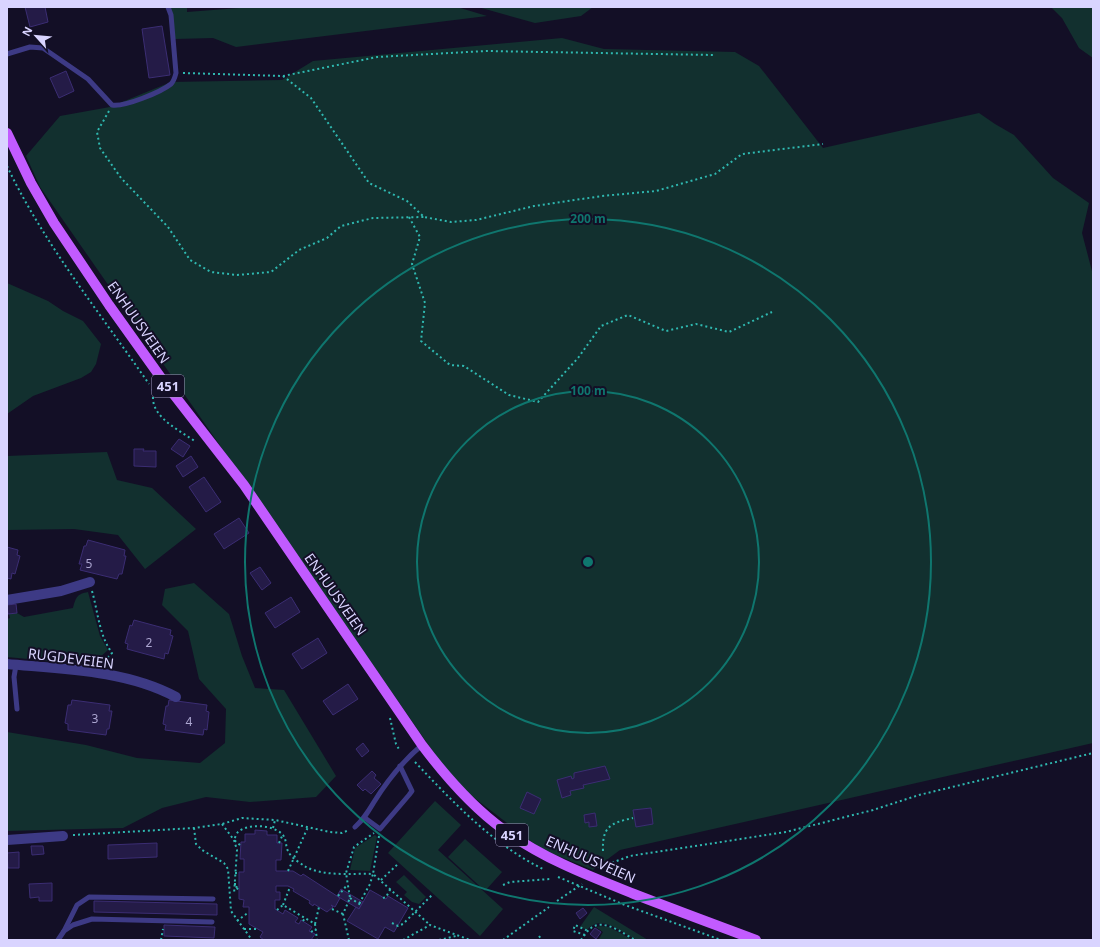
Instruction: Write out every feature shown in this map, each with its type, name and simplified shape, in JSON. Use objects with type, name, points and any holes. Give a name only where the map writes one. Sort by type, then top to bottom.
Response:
[{"type":"main road","name":"ENHUUSVEIEN","points":[[7,133],[31,183],[54,223],[164,382],[244,485],[422,745],[437,765],[472,803],[504,830],[540,853],[588,876],[756,940]]},
{"type":"street","points":[[7,600],[61,591],[90,582]]},
{"type":"street","name":"RUGDEVEIEN","points":[[11,664],[94,672],[161,689],[176,696]]},
{"type":"street","points":[[7,840],[63,836]]},
{"type":"lane","points":[[7,54],[30,48],[43,48],[88,79],[112,105],[127,104],[172,83],[176,73],[171,15],[168,7]]},
{"type":"lane","points":[[154,390],[164,382]]},
{"type":"lane","points":[[11,664],[14,677],[17,709]]},
{"type":"lane","points":[[355,827],[365,818],[374,802],[400,766],[422,745]]},
{"type":"lane","points":[[365,818],[380,829],[412,790],[400,766]]},
{"type":"lane","points":[[58,940],[77,905],[89,897],[213,899]]},
{"type":"lane","points":[[64,931],[73,925],[92,919],[212,922]]},
{"type":"path","points":[[176,73],[283,76],[377,57],[486,50],[713,55]]},
{"type":"path","points":[[283,76],[311,98],[369,182],[407,201],[424,216]]},
{"type":"path","points":[[112,105],[97,132],[100,148],[121,178],[168,227],[190,260],[211,272],[237,275],[271,272],[300,250],[327,238],[341,226],[373,218],[424,216],[451,222],[476,220],[534,206],[602,196],[656,192],[715,174],[742,154],[823,144]]},
{"type":"path","points":[[7,166],[20,192],[48,239],[154,390],[153,402],[158,414],[198,443]]},
{"type":"path","points":[[409,217],[420,237],[412,264],[425,303],[421,341],[450,365],[464,366],[509,395],[538,402],[578,358],[601,326],[628,315],[666,331],[696,324],[728,332],[772,312]]},
{"type":"path","points":[[90,582],[101,630],[106,644],[112,653],[94,672]]},
{"type":"path","points":[[390,716],[396,744],[400,751]]},
{"type":"path","points":[[596,868],[630,856],[786,832],[872,810],[919,795],[1093,753]]},
{"type":"path","points":[[415,762],[454,803]]},
{"type":"path","points":[[63,836],[194,828],[222,824],[242,818],[275,820],[342,833],[355,827]]},
{"type":"path","points":[[603,852],[602,839],[606,830],[615,822],[633,818]]},
{"type":"path","points":[[273,829],[275,820]]},
{"type":"path","points":[[222,824],[234,840],[240,845]]},
{"type":"path","points":[[288,871],[308,827]]},
{"type":"path","points":[[194,828],[196,844],[202,850],[224,863],[228,869],[229,906],[237,921],[252,940]]},
{"type":"path","points":[[234,894],[237,850],[234,840],[238,832],[247,828],[273,829],[282,834],[286,840],[288,850],[294,859],[307,867],[321,872],[373,874],[391,888],[430,926],[470,940]]},
{"type":"path","points":[[349,940],[343,914],[350,898],[346,873],[354,847],[380,829]]},
{"type":"path","points":[[350,898],[360,905],[370,884],[380,829]]},
{"type":"path","points":[[279,843],[282,834]]},
{"type":"path","points":[[381,880],[399,862]]},
{"type":"path","points":[[538,867],[545,870]]},
{"type":"path","points":[[558,877],[579,887],[721,940]]},
{"type":"path","points":[[503,885],[510,882],[550,879]]},
{"type":"path","points":[[557,901],[585,882]]},
{"type":"path","points":[[234,884],[237,884],[236,890],[239,887]]},
{"type":"path","points":[[338,896],[348,884]]},
{"type":"path","points":[[277,909],[283,905],[290,887]]},
{"type":"path","points":[[383,898],[386,897],[391,888]]},
{"type":"path","points":[[392,923],[398,926],[416,912],[433,894]]},
{"type":"path","points":[[283,905],[315,924]]},
{"type":"path","points":[[317,940],[315,924],[319,907]]},
{"type":"path","points":[[503,940],[549,907]]},
{"type":"path","points":[[332,909],[343,914]]},
{"type":"path","points":[[237,921],[249,912]]},
{"type":"path","points":[[303,922],[305,918]]},
{"type":"path","points":[[584,935],[573,931],[576,925],[588,931]]},
{"type":"path","points":[[581,940],[592,926],[604,925],[614,928],[635,940]]},
{"type":"path","points":[[403,940],[430,926]]},
{"type":"path","points":[[244,929],[258,929]]},
{"type":"path","points":[[312,932],[316,929]]},
{"type":"path","points":[[439,940],[457,935]]},
{"type":"path","points":[[539,936],[542,940]]},
{"type":"green space","points":[[169,7],[187,7],[187,12],[252,7],[457,7],[487,16],[236,47],[213,38],[175,39]]},
{"type":"green space","points":[[478,7],[593,7],[581,16],[535,23]]},
{"type":"green space","points":[[1051,7],[1093,7],[1093,58],[1079,48],[1062,18]]},
{"type":"green space","points":[[562,38],[604,49],[735,52],[759,66],[823,148],[979,113],[1014,135],[1053,178],[1089,203],[1082,233],[1093,275],[1093,743],[620,850],[593,870],[541,849],[455,783],[40,187],[26,156],[60,116],[110,107],[171,82],[282,80],[313,61]]},
{"type":"green space","points":[[7,283],[48,301],[63,311],[83,321],[101,344],[96,364],[91,372],[81,378],[33,396],[7,414]]},
{"type":"green space","points":[[107,452],[117,480],[152,488],[196,529],[145,569],[118,535],[74,529],[7,530],[7,456]]},
{"type":"green space","points":[[194,583],[229,614],[242,656],[255,688],[284,690],[336,776],[316,797],[250,802],[206,797],[162,808],[123,828],[7,831],[7,732],[86,745],[137,758],[200,763],[225,743],[226,709],[199,679],[188,631],[162,605],[165,589]]},
{"type":"green space","points":[[88,592],[100,636],[108,650],[91,665],[7,657],[7,619],[10,618],[9,614],[17,613],[24,617],[73,608],[78,597],[81,594]]},
{"type":"green space","points":[[435,801],[461,825],[438,850],[503,909],[480,936],[388,853]]},
{"type":"green space","points":[[375,835],[377,837],[370,871],[350,870],[355,848]]},
{"type":"green space","points":[[465,839],[502,872],[485,891],[448,857]]},
{"type":"green space","points":[[404,875],[426,897],[419,904],[412,902],[404,895],[407,892],[396,882]]},
{"type":"green space","points":[[594,907],[648,940],[637,940],[618,929],[605,924],[599,923],[593,925],[587,930],[580,927]]},
{"type":"green space","points":[[596,927],[609,927],[633,940],[601,940],[599,939],[603,932]]},
{"type":"building","points":[[25,7],[45,7],[48,22],[30,27]]},
{"type":"building","points":[[162,26],[170,75],[149,78],[142,29]]},
{"type":"building","points":[[66,71],[74,91],[59,98],[50,78]]},
{"type":"building","points":[[179,439],[190,446],[183,457],[171,449]]},
{"type":"building","points":[[134,449],[156,451],[156,467],[134,466]]},
{"type":"building","points":[[191,456],[198,467],[183,477],[176,466]]},
{"type":"building","points":[[204,477],[221,502],[206,512],[189,487]]},
{"type":"building","points":[[239,518],[249,533],[224,549],[214,534]]},
{"type":"building","points":[[88,540],[125,550],[124,556],[126,556],[122,574],[119,574],[117,579],[80,570],[82,564],[79,564],[84,546],[86,546]]},
{"type":"building","points":[[7,547],[18,550],[17,555],[20,556],[15,574],[12,573],[11,579],[7,578]]},
{"type":"building","points":[[260,567],[271,583],[262,590],[250,573]]},
{"type":"building","points":[[291,597],[300,612],[275,628],[265,613]]},
{"type":"building","points":[[16,604],[17,613],[8,614],[7,605]]},
{"type":"building","points":[[134,620],[171,630],[170,635],[173,636],[168,654],[165,653],[164,659],[127,649],[128,644],[125,643],[130,625],[132,626]]},
{"type":"building","points":[[318,638],[327,653],[302,669],[292,654]]},
{"type":"building","points":[[348,684],[358,699],[333,715],[323,701]]},
{"type":"building","points":[[72,700],[110,705],[109,711],[112,711],[109,729],[107,729],[106,735],[68,730],[68,724],[65,723],[68,705],[71,705]]},
{"type":"building","points":[[169,700],[207,705],[206,711],[209,712],[207,730],[204,729],[203,735],[165,730],[166,725],[163,724],[166,706],[168,706]]},
{"type":"building","points":[[363,743],[369,751],[362,757],[356,749]]},
{"type":"building","points":[[605,766],[610,779],[583,785],[584,788],[570,791],[571,795],[562,798],[557,780],[571,776],[572,779],[574,778],[574,773]]},
{"type":"building","points":[[372,771],[376,775],[374,778],[381,784],[371,794],[365,789],[363,791],[357,785]]},
{"type":"building","points":[[527,792],[541,799],[534,814],[520,808]]},
{"type":"building","points":[[651,808],[653,824],[636,827],[633,810]]},
{"type":"building","points":[[595,813],[597,826],[589,827],[589,822],[585,823],[584,815]]},
{"type":"building","points":[[255,830],[267,831],[267,835],[277,835],[277,843],[282,843],[281,860],[276,860],[276,871],[293,871],[301,876],[303,874],[340,898],[335,907],[331,905],[333,907],[327,912],[314,904],[313,906],[309,903],[310,901],[293,891],[294,889],[288,886],[276,886],[276,892],[280,892],[280,900],[275,900],[275,909],[283,914],[285,910],[298,918],[295,922],[299,924],[301,920],[312,927],[309,931],[315,934],[311,940],[264,940],[260,937],[263,932],[249,924],[249,907],[243,907],[244,900],[239,899],[239,872],[244,872],[244,859],[240,859],[241,842],[245,842],[245,834],[255,834]]},
{"type":"building","points":[[157,843],[157,857],[108,859],[108,845]]},
{"type":"building","points":[[31,846],[43,846],[44,854],[32,855]]},
{"type":"building","points":[[19,852],[19,868],[8,868],[7,853]]},
{"type":"building","points":[[52,883],[52,901],[39,901],[39,897],[30,898],[29,884]]},
{"type":"building","points":[[341,889],[363,902],[359,909],[337,896]]},
{"type":"building","points":[[370,890],[386,899],[388,896],[408,908],[394,932],[385,927],[378,939],[347,921],[356,907],[359,909]]},
{"type":"building","points":[[94,901],[217,904],[217,915],[94,912]]},
{"type":"building","points":[[583,908],[587,913],[580,919],[576,913]]},
{"type":"building","points":[[164,925],[215,927],[214,938],[164,936]]},
{"type":"building","points":[[595,928],[601,932],[596,939],[590,934]]}]
